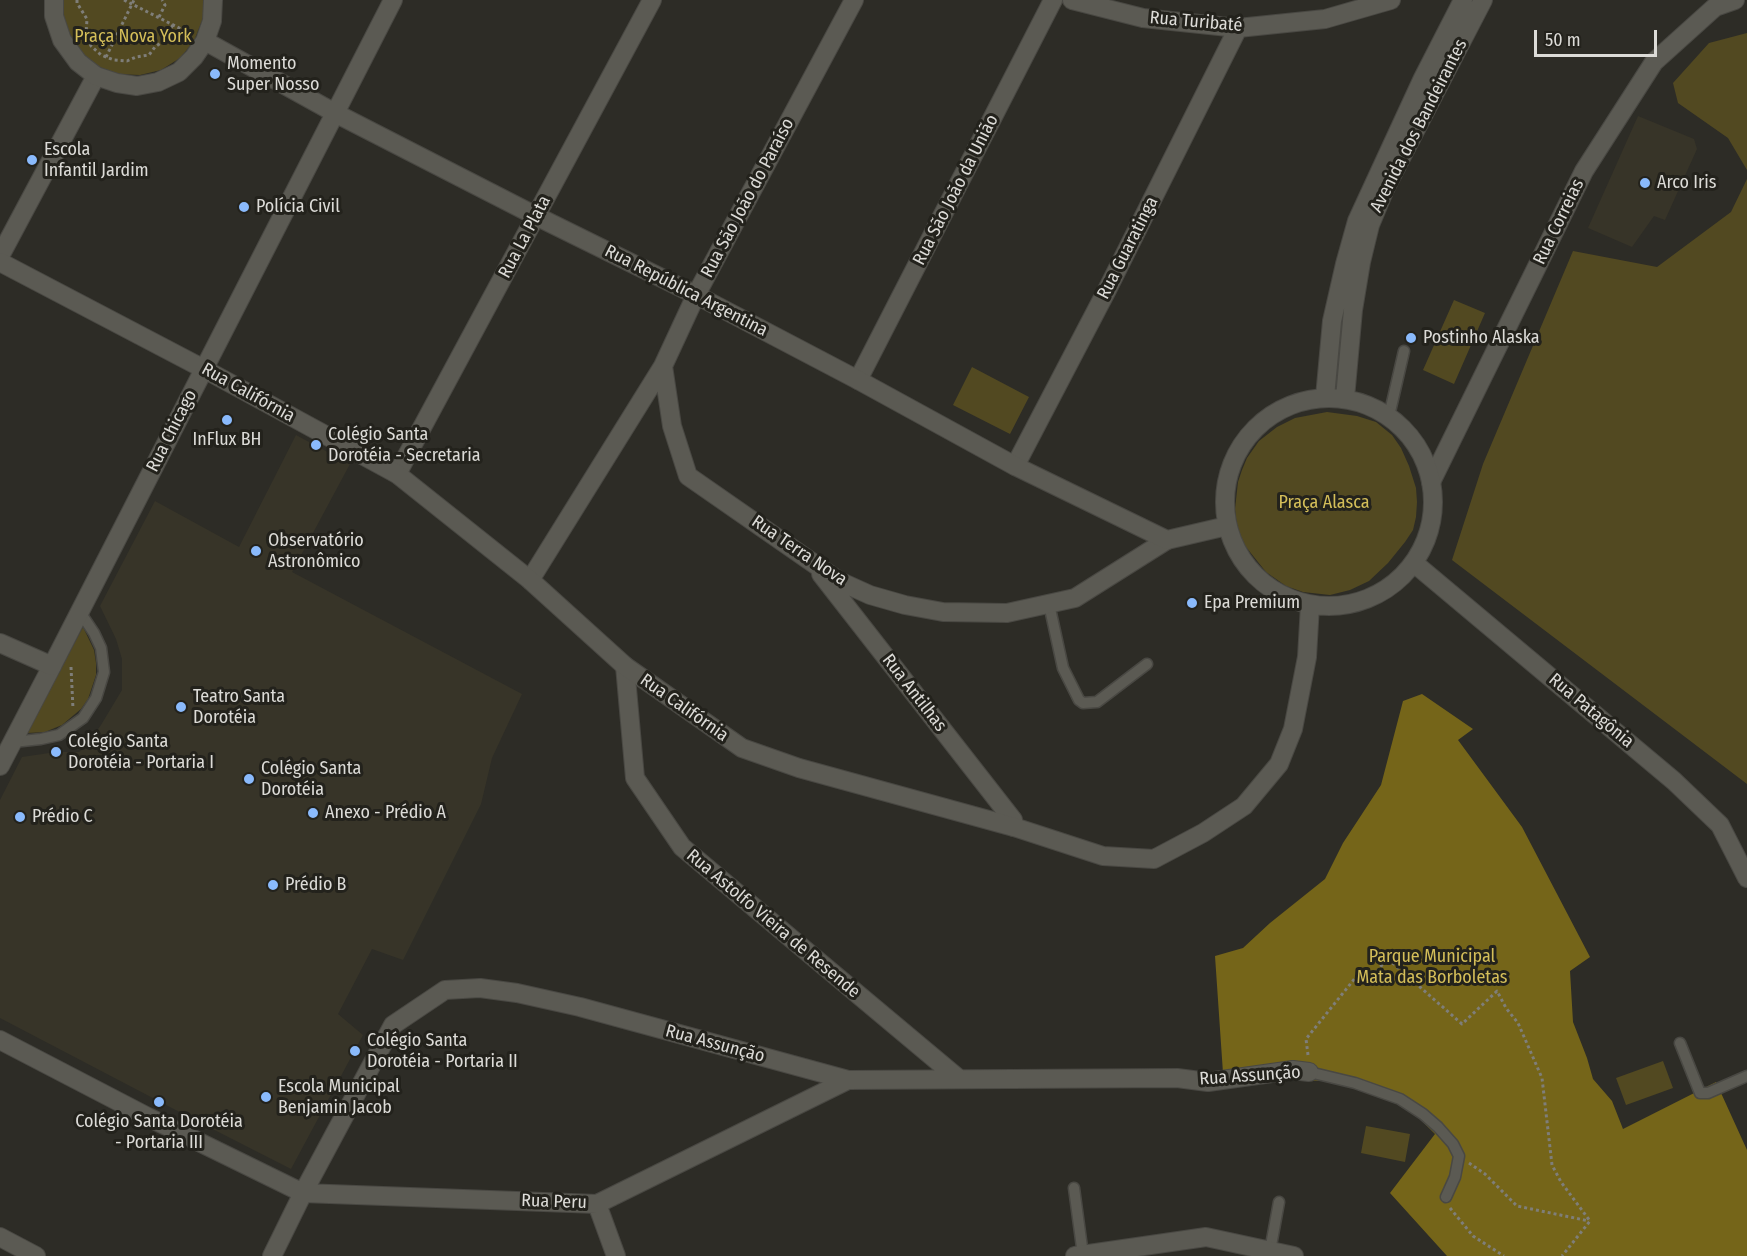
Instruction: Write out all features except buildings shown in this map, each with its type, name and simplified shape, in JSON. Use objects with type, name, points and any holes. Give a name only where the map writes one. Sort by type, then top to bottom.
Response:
[{"type":"street","points":[[54,0],[54,16],[62,40],[78,62],[96,76],[137,86],[158,82],[179,72],[194,57],[206,41],[212,21],[213,0]]},
{"type":"street","name":"Rua Chicago","points":[[0,766],[61,665],[80,612],[393,0]]},
{"type":"street","name":"Rua La Plata","points":[[397,474],[652,0]]},
{"type":"street","name":"Rua São João do Paraíso","points":[[530,580],[663,366],[696,295],[854,0]]},
{"type":"street","name":"Rua São João da União","points":[[858,380],[1053,0]]},
{"type":"street","name":"Rua Turibaté","points":[[1072,0],[1143,18],[1238,28],[1325,19],[1391,0]]},
{"type":"street","name":"Avenida dos Bandeirantes","points":[[1325,397],[1332,321],[1357,221],[1462,0]]},
{"type":"street","name":"Avenida dos Bandeirantes","points":[[1345,398],[1353,310],[1370,225],[1384,189],[1483,0]]},
{"type":"street","name":"Rua Correias","points":[[1431,482],[1584,171],[1654,62],[1715,7],[1734,0]]},
{"type":"street","name":"Rua Guaratinga","points":[[1015,466],[1107,290],[1238,28]]},
{"type":"street","name":"Rua República Argentina","points":[[206,41],[335,112],[858,380],[1015,466],[1167,540]]},
{"type":"street","points":[[0,256],[96,76]]},
{"type":"street","name":"Rua Califórnia","points":[[0,262],[397,474],[530,580],[625,666],[742,748],[799,768],[1014,827],[1103,856],[1154,859],[1203,833],[1244,806],[1279,764],[1293,729],[1307,657],[1310,605]]},
{"type":"street","name":"Rua Terra Nova","points":[[663,366],[672,426],[688,476],[839,581],[870,595],[905,605],[943,612],[1007,613],[1075,598],[1167,540],[1227,526]]},
{"type":"street","points":[[1325,397],[1345,398],[1368,404],[1389,416],[1409,434],[1423,456],[1431,482],[1433,510],[1427,538],[1413,563],[1393,584],[1368,599],[1339,606],[1310,605],[1290,600],[1272,590],[1256,578],[1243,563],[1233,545],[1227,526],[1224,495],[1231,465],[1246,438],[1267,416],[1295,402],[1325,397]]},
{"type":"street","name":"Rua Antilhas","points":[[810,561],[1013,820],[1014,827]]},
{"type":"street","name":"Rua Patagônia","points":[[1413,563],[1674,781],[1720,825],[1747,879]]},
{"type":"street","points":[[0,643],[61,665]]},
{"type":"street","name":"Rua Astolfo Vieira de Resende","points":[[625,666],[636,778],[682,847],[959,1079]]},
{"type":"street","name":"Rua Assunção","points":[[272,1256],[393,1025],[445,990],[480,988],[517,993],[580,1007],[848,1080],[1177,1078],[1208,1082],[1293,1070],[1309,1072]]},
{"type":"street","points":[[0,1040],[147,1117],[303,1193]]},
{"type":"street","name":"Rua Peru","points":[[303,1193],[597,1204],[848,1080]]},
{"type":"street","points":[[597,1204],[616,1256]]},
{"type":"street","points":[[0,1238],[36,1256]]},
{"type":"street","points":[[1080,1256],[1206,1238],[1294,1256]]},
{"type":"lane","points":[[1389,416],[1404,351]]},
{"type":"lane","points":[[1049,604],[1063,668],[1079,700],[1083,703],[1097,702],[1147,664]]},
{"type":"lane","points":[[13,742],[59,735],[83,718],[96,698],[104,672],[101,648],[80,612]]},
{"type":"lane","points":[[1680,1043],[1700,1094],[1708,1093],[1747,1076]]},
{"type":"lane","points":[[1309,1072],[1355,1083],[1400,1099],[1423,1114],[1438,1128],[1453,1144],[1459,1156],[1455,1177],[1445,1199]]},
{"type":"lane","points":[[1074,1188],[1080,1256]]},
{"type":"lane","points":[[1270,1251],[1279,1202]]},
{"type":"path","points":[[77,0],[87,19],[86,35],[91,46],[114,60],[127,61],[149,55],[165,40],[165,36],[173,25]]},
{"type":"path","points":[[124,0],[134,2],[206,41]]},
{"type":"path","points":[[159,17],[165,5],[162,0]]},
{"type":"path","points":[[96,76],[134,2]]},
{"type":"path","points":[[61,665],[73,685],[73,713],[77,708]]},
{"type":"path","points":[[1309,1072],[1306,1039],[1360,972],[1371,980],[1387,958],[1462,1024],[1497,991],[1506,1008],[1518,1023],[1542,1078],[1552,1165],[1561,1182],[1590,1221]]},
{"type":"path","points":[[1459,1156],[1485,1174],[1517,1206],[1590,1221]]},
{"type":"path","points":[[1445,1199],[1473,1236],[1504,1256]]},
{"type":"path","points":[[1562,1256],[1590,1221]]},
{"type":"shaded area","name":"Arco Iris","points":[[1638,116],[1694,139],[1697,149],[1665,220],[1654,216],[1632,247],[1588,228]]},
{"type":"shaded area","name":"Colégio Santa Dorotéia","points":[[296,435],[350,464],[292,572],[522,694],[492,758],[481,804],[403,960],[372,949],[338,1014],[363,1035],[291,1169],[0,1018],[0,800],[22,757],[56,752],[79,752],[86,746],[122,690],[122,659],[116,639],[100,606],[155,501],[239,547]]},
{"type":"green space","name":"Praça Nova York","points":[[62,0],[204,0],[203,18],[194,41],[180,58],[161,70],[140,75],[118,74],[97,66],[80,52],[67,34],[61,12]]},
{"type":"green space","points":[[1747,33],[1747,170],[1728,138],[1678,103],[1673,83],[1709,43]]},
{"type":"green space","points":[[1747,179],[1747,784],[1452,560],[1483,464],[1573,251],[1657,267],[1731,212]]},
{"type":"green space","points":[[1454,300],[1485,313],[1454,384],[1423,370]]},
{"type":"green space","points":[[972,367],[1029,397],[1010,434],[953,405]]},
{"type":"green space","name":"Praça Alasca","points":[[1327,412],[1357,416],[1376,422],[1392,435],[1409,466],[1416,488],[1417,502],[1413,530],[1388,563],[1369,581],[1350,590],[1330,595],[1303,592],[1286,586],[1266,572],[1242,542],[1235,509],[1238,482],[1242,470],[1259,441],[1277,427],[1295,418]]},
{"type":"green space","points":[[83,627],[94,650],[96,663],[96,675],[88,699],[81,709],[62,725],[45,732],[27,733]]},
{"type":"green space","name":"Parque Municipal Mata das Borboletas","points":[[1422,694],[1473,729],[1458,740],[1522,827],[1590,957],[1570,971],[1573,1022],[1593,1079],[1612,1101],[1623,1129],[1716,1082],[1747,1150],[1747,1256],[1447,1256],[1390,1193],[1435,1134],[1417,1116],[1392,1101],[1369,1092],[1326,1081],[1299,1080],[1296,1064],[1223,1073],[1215,956],[1243,948],[1325,879],[1343,843],[1381,785],[1403,701]]},
{"type":"green space","points":[[1663,1061],[1673,1088],[1626,1105],[1616,1078]]},
{"type":"green space","points":[[1366,1126],[1410,1134],[1405,1162],[1361,1153]]},
{"type":"place","name":"Momento Super Nosso","points":[[215,74]]},
{"type":"place","name":"Escola Infantil Jardim","points":[[32,160]]},
{"type":"place","name":"Arco Iris","points":[[1645,183]]},
{"type":"place","name":"Polícia Civil","points":[[244,207]]},
{"type":"place","name":"Postinho Alaska","points":[[1411,338]]},
{"type":"place","name":"InFlux BH","points":[[227,420]]},
{"type":"place","name":"Colégio Santa Dorotéia - Secretaria","points":[[316,445]]},
{"type":"place","name":"Observatório Astronômico","points":[[256,551]]},
{"type":"place","name":"Epa Premium","points":[[1192,603]]},
{"type":"place","name":"Teatro Santa Dorotéia","points":[[181,707]]},
{"type":"place","name":"Colégio Santa Dorotéia - Portaria I","points":[[56,752]]},
{"type":"place","name":"Colégio Santa Dorotéia","points":[[249,779]]},
{"type":"place","name":"Anexo - Prédio A","points":[[313,813]]},
{"type":"place","name":"Prédio C","points":[[20,817]]},
{"type":"place","name":"Prédio B","points":[[273,885]]},
{"type":"place","name":"Colégio Santa Dorotéia - Portaria II","points":[[355,1051]]},
{"type":"place","name":"Escola Municipal Benjamin Jacob","points":[[266,1097]]},
{"type":"place","name":"Colégio Santa Dorotéia - Portaria III","points":[[159,1102]]}]
